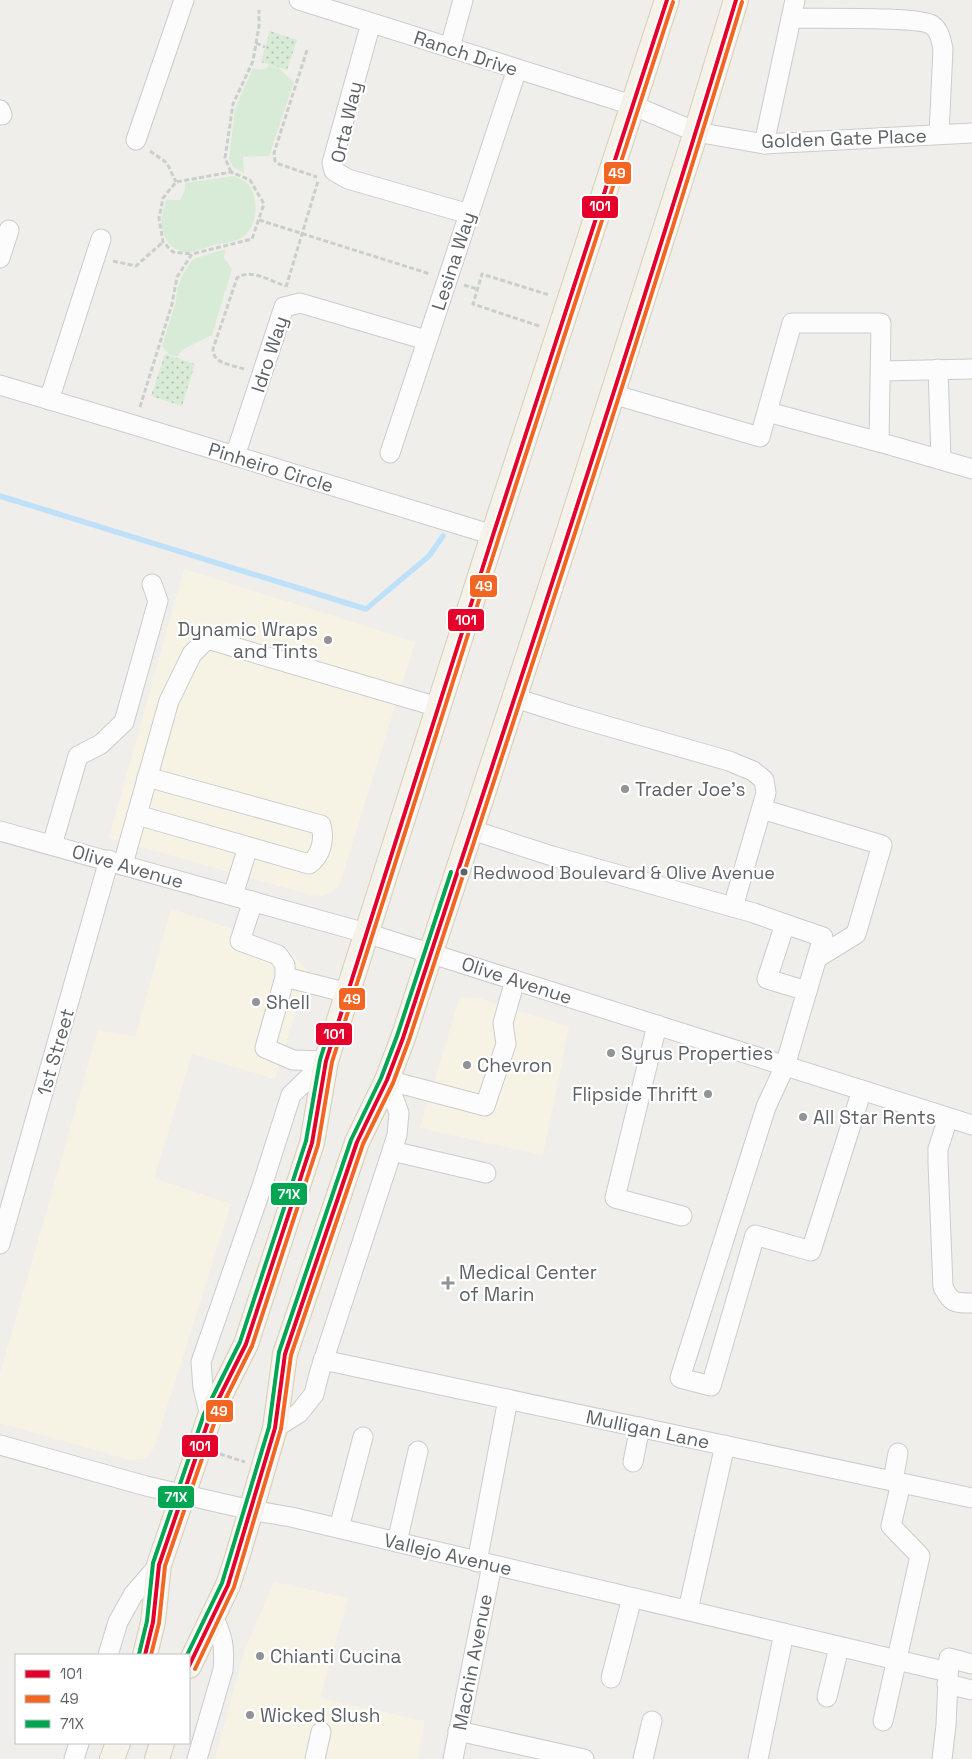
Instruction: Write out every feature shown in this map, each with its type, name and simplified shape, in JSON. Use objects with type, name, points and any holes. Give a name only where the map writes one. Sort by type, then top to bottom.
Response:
[{"type":"main road","points":[[145,1654],[153,1622],[159,1566],[210,1416],[246,1344],[312,1143],[326,1061],[493,535],[667,0]]},
{"type":"main road","points":[[190,1664],[228,1585],[275,1428],[285,1354],[357,1142],[387,1080],[403,1038],[515,698],[696,132],[736,0]]},
{"type":"main road","points":[[112,1759],[118,1744]]},
{"type":"main road","points":[[157,1759],[162,1744]]},
{"type":"street","points":[[136,140],[184,0]]},
{"type":"street","name":"Ranch Drive","points":[[299,0],[632,105]]},
{"type":"street","points":[[450,48],[463,0]]},
{"type":"street","points":[[764,144],[796,0]]},
{"type":"street","points":[[791,18],[913,20],[933,26],[940,36],[943,49],[939,134]]},
{"type":"street","name":"Orta Way","points":[[371,23],[332,163],[334,171],[348,179],[469,214]]},
{"type":"street","name":"Lesina Way","points":[[390,453],[517,69]]},
{"type":"street","name":"Golden Gate Place","points":[[632,105],[696,132],[764,144],[972,133]]},
{"type":"street","points":[[0,258],[9,230]]},
{"type":"street","points":[[50,400],[101,239]]},
{"type":"street","name":"Idro Way","points":[[235,456],[284,307],[300,303],[426,340]]},
{"type":"street","points":[[612,394],[760,436],[792,323],[881,323],[879,442]]},
{"type":"street","points":[[938,369],[941,459]]},
{"type":"street","points":[[881,371],[972,369]]},
{"type":"street","name":"Pinheiro Circle","points":[[0,386],[493,535]]},
{"type":"street","points":[[768,412],[972,469]]},
{"type":"street","points":[[52,845],[78,756],[102,744],[124,722],[158,601],[152,584]]},
{"type":"street","name":"1st Street","points":[[0,1244],[116,862],[137,816],[169,701],[192,654],[207,638],[438,707]]},
{"type":"street","points":[[515,698],[729,761],[753,771],[764,780],[766,793],[733,907]]},
{"type":"street","points":[[137,816],[309,864],[317,858],[324,834],[322,826],[147,777]]},
{"type":"street","points":[[762,809],[882,845],[856,934],[817,958]]},
{"type":"street","points":[[472,830],[552,856],[733,907],[823,937],[785,1066],[766,1107],[680,1378],[711,1386],[755,1235],[811,1251],[862,1090]]},
{"type":"street","name":"Olive Avenue","points":[[0,831],[366,933],[972,1125]]},
{"type":"street","points":[[234,895],[248,847]]},
{"type":"street","points":[[253,901],[240,941],[278,955],[285,965],[285,976],[265,1048],[294,1060],[326,1061]]},
{"type":"street","points":[[785,924],[767,980],[806,991]]},
{"type":"street","points":[[285,976],[348,993]]},
{"type":"street","points":[[387,1080],[485,1106],[506,1044],[503,1022],[514,980]]},
{"type":"street","points":[[657,1025],[615,1198],[682,1216]]},
{"type":"street","points":[[210,1416],[203,1388],[201,1362],[262,1186],[291,1095],[326,1061]]},
{"type":"street","points":[[275,1428],[299,1413],[314,1394],[323,1360],[397,1135],[399,1113],[387,1080]]},
{"type":"street","points":[[948,1118],[938,1149],[943,1287],[948,1298],[956,1303],[972,1303]]},
{"type":"street","points":[[392,1151],[486,1173]]},
{"type":"street","name":"Mulligan Lane","points":[[323,1360],[972,1498]]},
{"type":"street","name":"Machin Avenue","points":[[453,1759],[485,1563],[508,1399]]},
{"type":"street","points":[[633,1462],[640,1427]]},
{"type":"street","points":[[339,1528],[363,1437]]},
{"type":"street","name":"Vallejo Avenue","points":[[0,1445],[184,1495],[251,1510],[291,1516],[896,1660],[948,1678],[972,1690]]},
{"type":"street","points":[[688,1610],[725,1445]]},
{"type":"street","points":[[397,1542],[418,1451]]},
{"type":"street","points":[[883,1721],[920,1556],[891,1526],[897,1482],[898,1453]]},
{"type":"street","points":[[108,1654],[118,1622],[133,1595],[159,1566]]},
{"type":"street","points":[[611,1678],[632,1598]]},
{"type":"street","points":[[198,1759],[223,1670],[222,1634],[213,1616]]},
{"type":"street","points":[[758,1759],[784,1633]]},
{"type":"street","points":[[827,1697],[839,1647]]},
{"type":"street","points":[[942,1759],[946,1725],[949,1658],[972,1664]]},
{"type":"street","points":[[643,1759],[652,1721]]},
{"type":"street","points":[[458,1731],[584,1759]]},
{"type":"street","points":[[315,1759],[322,1732]]},
{"type":"street","points":[[74,1759],[79,1744]]},
{"type":"path","points":[[231,172],[225,158],[233,104],[253,61],[259,26],[259,10]]},
{"type":"path","points":[[256,43],[265,46]]},
{"type":"path","points":[[285,286],[319,178],[279,164],[275,161],[274,153],[306,50]]},
{"type":"path","points":[[136,140],[167,163],[176,182]]},
{"type":"path","points":[[231,172],[250,180],[264,204],[252,239],[192,254],[173,252],[163,242],[159,218],[163,198],[176,182],[231,172]]},
{"type":"path","points":[[259,220],[478,289]]},
{"type":"path","points":[[96,257],[136,266],[163,242]]},
{"type":"path","points":[[134,425],[172,304],[177,277],[192,254]]},
{"type":"path","points":[[262,376],[217,360],[213,355],[237,278],[242,274],[249,274],[285,286],[300,303]]},
{"type":"path","points":[[559,332],[473,304],[482,274],[569,301]]},
{"type":"path","points":[[212,1451],[249,1463]]},
{"type":"shaded area","points":[[184,569],[415,642],[339,886],[330,893],[321,896],[311,895],[109,838]]},
{"type":"shaded area","points":[[171,909],[285,946],[308,971],[275,1079],[192,1054],[154,1178],[231,1204],[154,1448],[146,1458],[130,1460],[0,1423],[0,1374],[98,1030],[135,1037]]},
{"type":"shaded area","points":[[460,997],[478,998],[569,1027],[543,1155],[420,1128]]},
{"type":"shaded area","points":[[274,1582],[348,1598],[320,1698],[424,1721],[418,1759],[215,1759],[244,1652]]},
{"type":"green space","points":[[270,31],[297,40],[287,70],[261,62]]},
{"type":"green space","points":[[269,65],[280,69],[294,82],[269,156],[243,157],[244,173],[233,167],[229,159],[235,109],[253,68],[262,70]]},
{"type":"green space","points":[[234,176],[247,183],[254,194],[255,215],[251,228],[247,233],[232,242],[189,252],[176,249],[171,245],[164,234],[161,222],[166,200],[180,200],[185,190],[185,183]]},
{"type":"green space","points":[[225,249],[224,258],[232,269],[212,335],[182,350],[177,357],[169,354],[162,346],[182,276],[193,259]]},
{"type":"green space","points":[[165,354],[195,364],[182,406],[151,396]]},
{"type":"waterway","points":[[0,496],[366,609],[429,556],[443,536]]},
{"type":"transit line","name":"101","points":[[145,1654],[153,1622],[159,1565],[210,1416],[246,1344],[312,1143],[326,1061],[493,535],[667,0]]},
{"type":"transit line","name":"101","points":[[190,1664],[228,1585],[275,1428],[285,1354],[357,1142],[387,1080],[403,1038],[614,390],[736,0]]},
{"type":"transit line","name":"49","points":[[151,1654],[159,1623],[165,1566],[216,1418],[252,1346],[318,1145],[332,1062],[499,537],[673,2]]},
{"type":"transit line","name":"49","points":[[195,1669],[234,1587],[281,1429],[291,1355],[363,1144],[393,1083],[409,1040],[620,392],[742,2]]},
{"type":"transit line","name":"71X","points":[[187,1654],[222,1583],[269,1427],[279,1352],[351,1140],[381,1078],[397,1036],[451,872]]},
{"type":"transit line","name":"71X","points":[[139,1654],[147,1621],[153,1563],[204,1414],[240,1342],[306,1141],[320,1060],[327,1037]]},
{"type":"place","name":"Dynamic Wraps and Tints","points":[[328,640]]},
{"type":"place","name":"Trader Joe's","points":[[625,789]]},
{"type":"place","name":"Redwood Boulevard & Olive Avenue","points":[[464,872]]},
{"type":"place","name":"Shell","points":[[256,1002]]},
{"type":"place","name":"Syrus Properties","points":[[611,1053]]},
{"type":"place","name":"Chevron","points":[[467,1065]]},
{"type":"place","name":"Flipside Thrift","points":[[708,1094]]},
{"type":"place","name":"All Star Rents","points":[[803,1117]]},
{"type":"place","name":"Medical Center of Marin","points":[[448,1283]]},
{"type":"place","name":"Chianti Cucina","points":[[260,1656]]},
{"type":"place","name":"Wicked Slush","points":[[250,1715]]}]
